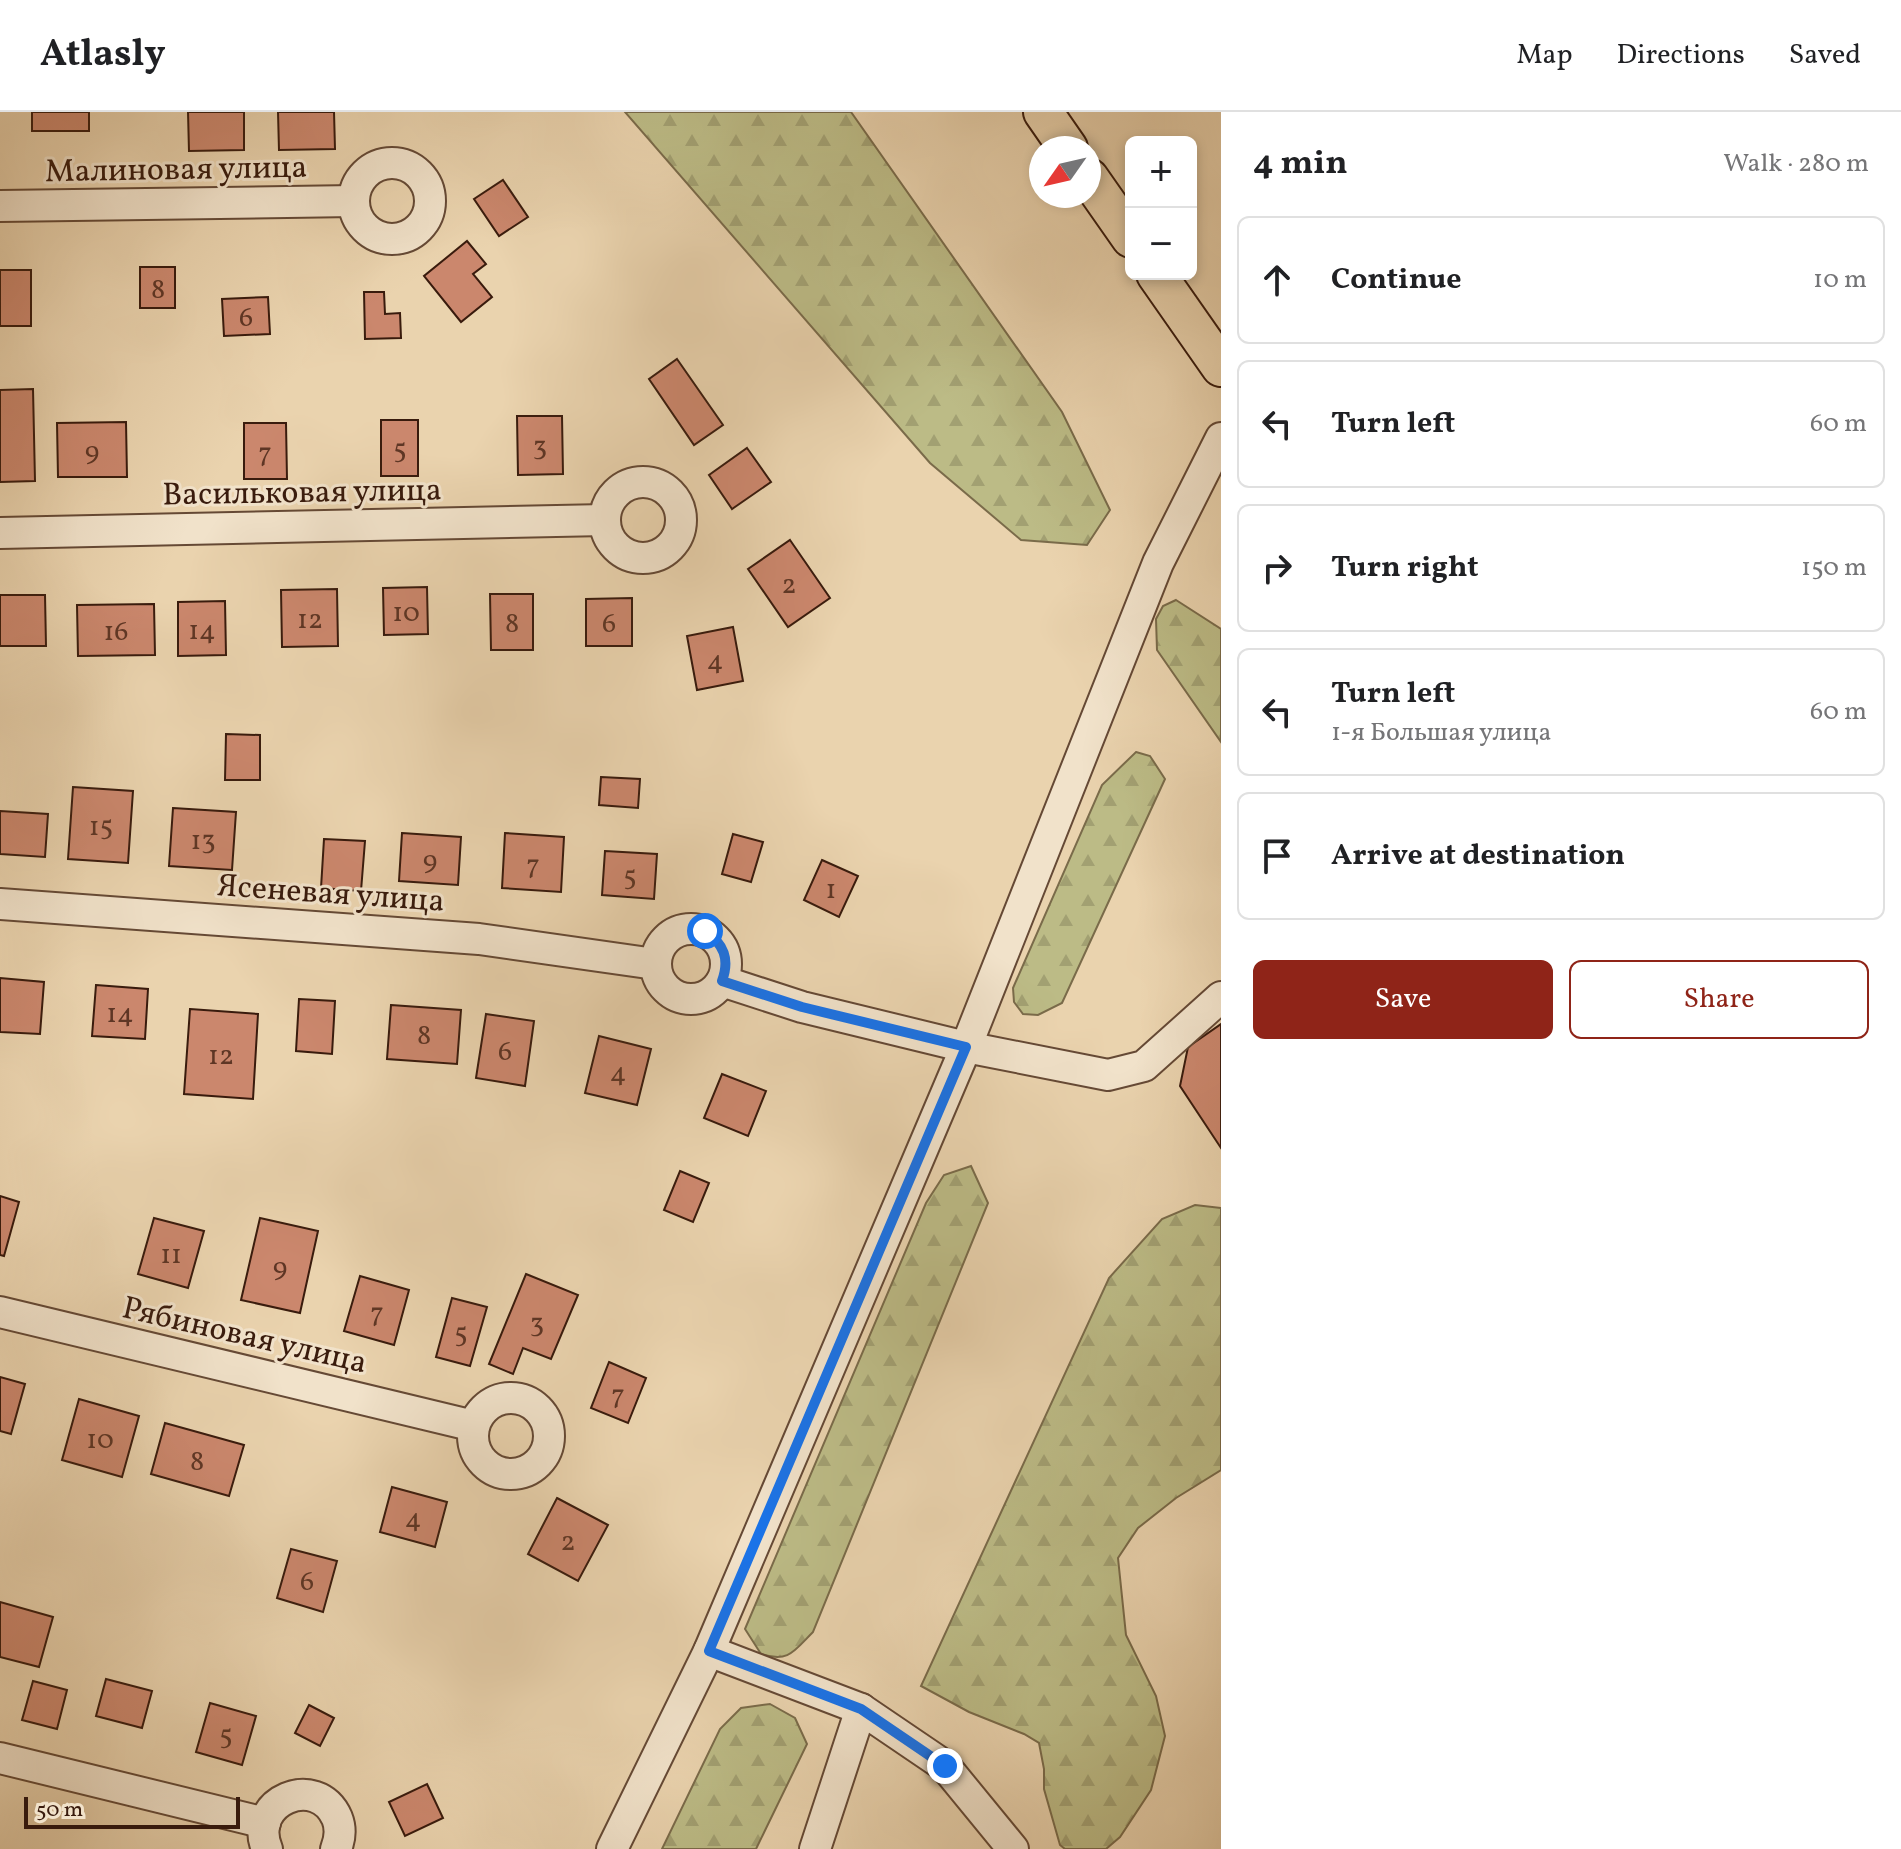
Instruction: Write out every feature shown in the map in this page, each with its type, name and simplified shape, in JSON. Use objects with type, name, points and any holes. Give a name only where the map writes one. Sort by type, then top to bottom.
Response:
[{"type":"main road","points":[[1043,112],[1060,136]]},
{"type":"main road","points":[[1101,195],[1125,229]]},
{"type":"main road","points":[[1160,280],[1221,367]]},
{"type":"street","name":"Малиновая улица","points":[[0,206],[354,201]]},
{"type":"street","points":[[612,1849],[709,1651],[966,1047],[1158,563],[1221,438]]},
{"type":"street","name":"Васильковая улица","points":[[0,533],[605,520]]},
{"type":"street","name":"Ясеневая улица","points":[[0,904],[479,939],[655,964]]},
{"type":"street","points":[[682,929],[705,931],[722,947],[726,958],[722,981],[705,997],[694,1000],[671,994],[662,986],[655,964],[662,942],[682,929]]},
{"type":"street","points":[[722,981],[802,1007],[966,1047],[1108,1075],[1144,1066],[1221,997]]},
{"type":"street","name":"Рябиновая улица","points":[[0,1312],[474,1426]]},
{"type":"street","points":[[709,1651],[861,1709],[945,1766],[1013,1849]]},
{"type":"street","points":[[815,1849],[861,1709]]},
{"type":"street","points":[[0,1758],[266,1836],[275,1805],[292,1796],[312,1796],[329,1806],[335,1814],[340,1833],[336,1849]]},
{"type":"green space","points":[[625,112],[851,112],[1062,412],[1110,510],[1087,545],[1021,540],[930,463]]},
{"type":"green space","points":[[1176,600],[1221,629],[1221,742],[1157,650],[1156,619],[1163,606]]},
{"type":"green space","points":[[1136,752],[1150,756],[1165,779],[1062,1003],[1038,1015],[1023,1014],[1014,1002],[1013,988],[1102,785]]},
{"type":"green space","points":[[971,1166],[988,1203],[813,1632],[790,1654],[778,1657],[761,1654],[745,1629],[926,1203],[944,1175]]},
{"type":"green space","points":[[1195,1205],[1221,1208],[1221,1470],[1176,1498],[1138,1528],[1118,1558],[1126,1635],[1156,1696],[1165,1736],[1151,1790],[1120,1837],[1106,1849],[1065,1849],[1060,1845],[1044,1789],[1039,1743],[969,1712],[921,1686],[1109,1278],[1162,1219]]},
{"type":"green space","points":[[770,1704],[795,1718],[807,1744],[756,1849],[662,1849],[720,1729],[741,1708]]},
{"type":"building","points":[[32,112],[89,112],[89,131],[32,131]]},
{"type":"building","points":[[188,112],[244,112],[244,150],[189,151]]},
{"type":"building","points":[[278,112],[334,112],[335,149],[279,150]]},
{"type":"building","points":[[503,180],[528,217],[499,236],[474,199]]},
{"type":"building","points":[[467,241],[486,264],[473,274],[492,297],[461,322],[424,276]]},
{"type":"building","points":[[140,267],[175,267],[175,308],[140,308]]},
{"type":"building","points":[[0,270],[31,270],[31,326],[0,326]]},
{"type":"building","points":[[364,292],[384,292],[385,314],[400,313],[401,338],[365,339]]},
{"type":"building","points":[[268,297],[270,334],[224,336],[222,299]]},
{"type":"building","points":[[677,359],[723,425],[694,445],[649,379]]},
{"type":"building","points":[[33,389],[35,481],[0,482],[0,390]]},
{"type":"building","points":[[517,416],[562,416],[563,474],[518,475]]},
{"type":"building","points":[[381,420],[418,420],[418,476],[381,476]]},
{"type":"building","points":[[126,422],[127,477],[58,477],[57,423]]},
{"type":"building","points":[[244,423],[286,423],[287,479],[244,479]]},
{"type":"building","points":[[747,448],[771,482],[732,509],[709,475]]},
{"type":"building","points":[[790,540],[830,598],[788,627],[748,569]]},
{"type":"building","points":[[427,587],[428,634],[384,635],[383,588]]},
{"type":"building","points":[[337,589],[338,646],[282,647],[281,590]]},
{"type":"building","points":[[490,594],[533,594],[533,650],[491,650]]},
{"type":"building","points":[[0,595],[45,595],[46,646],[0,646]]},
{"type":"building","points":[[632,598],[632,646],[586,646],[586,599]]},
{"type":"building","points":[[225,601],[226,655],[178,656],[178,602]]},
{"type":"building","points":[[154,604],[155,655],[78,656],[77,605]]},
{"type":"building","points":[[733,627],[743,681],[697,690],[687,636]]},
{"type":"building","points":[[226,734],[260,735],[260,780],[225,780]]},
{"type":"building","points":[[601,777],[640,779],[638,808],[599,805]]},
{"type":"building","points":[[73,787],[133,791],[128,863],[68,859]]},
{"type":"building","points":[[173,808],[236,812],[232,870],[169,866]]},
{"type":"building","points":[[0,811],[48,814],[45,857],[0,854]]},
{"type":"building","points":[[402,833],[461,837],[458,885],[399,881]]},
{"type":"building","points":[[505,833],[564,837],[561,892],[502,888]]},
{"type":"building","points":[[733,834],[763,842],[751,882],[722,874]]},
{"type":"building","points":[[324,839],[365,841],[361,891],[321,888]]},
{"type":"building","points":[[605,851],[657,854],[654,899],[602,895]]},
{"type":"building","points":[[822,860],[858,876],[839,917],[804,900]]},
{"type":"building","points":[[0,978],[44,982],[40,1034],[0,1032]]},
{"type":"building","points":[[96,985],[148,989],[145,1039],[92,1036]]},
{"type":"building","points":[[299,999],[335,1001],[332,1054],[296,1051]]},
{"type":"building","points":[[391,1005],[461,1010],[457,1064],[387,1059]]},
{"type":"building","points":[[190,1009],[258,1014],[253,1099],[184,1094]]},
{"type":"building","points":[[486,1014],[534,1021],[525,1086],[476,1078]]},
{"type":"building","points":[[1221,1024],[1221,1148],[1180,1086],[1188,1047]]},
{"type":"building","points":[[599,1036],[651,1049],[637,1105],[585,1093]]},
{"type":"building","points":[[722,1074],[766,1091],[748,1136],[704,1118]]},
{"type":"building","points":[[680,1171],[709,1183],[693,1222],[664,1210]]},
{"type":"building","points":[[0,1196],[19,1202],[4,1256],[0,1255]]},
{"type":"building","points":[[154,1218],[204,1231],[188,1288],[138,1274]]},
{"type":"building","points":[[260,1218],[318,1231],[300,1313],[241,1300]]},
{"type":"building","points":[[526,1274],[578,1295],[551,1359],[523,1348],[513,1374],[489,1364]]},
{"type":"building","points":[[360,1276],[409,1290],[394,1345],[344,1331]]},
{"type":"building","points":[[452,1298],[487,1307],[470,1366],[436,1357]]},
{"type":"building","points":[[609,1362],[646,1378],[628,1423],[591,1408]]},
{"type":"building","points":[[0,1377],[25,1384],[11,1434],[0,1431]]},
{"type":"building","points":[[79,1399],[139,1416],[122,1477],[62,1460]]},
{"type":"building","points":[[165,1423],[244,1445],[229,1496],[151,1474]]},
{"type":"building","points":[[392,1487],[447,1502],[435,1547],[380,1532]]},
{"type":"building","points":[[557,1498],[608,1525],[578,1581],[528,1554]]},
{"type":"building","points":[[291,1549],[337,1561],[323,1612],[277,1598]]},
{"type":"building","points":[[0,1602],[53,1617],[39,1667],[0,1657]]},
{"type":"building","points":[[106,1679],[152,1691],[142,1728],[96,1716]]},
{"type":"building","points":[[33,1681],[67,1690],[57,1729],[22,1720]]},
{"type":"building","points":[[210,1703],[256,1716],[242,1765],[196,1752]]},
{"type":"building","points":[[309,1705],[334,1718],[320,1746],[295,1733]]},
{"type":"building","points":[[427,1784],[443,1818],[405,1836],[389,1802]]},
{"type":"route","points":[[705,931],[715,938],[726,958],[722,981],[802,1007],[966,1047],[709,1651],[861,1709],[945,1766]]}]
